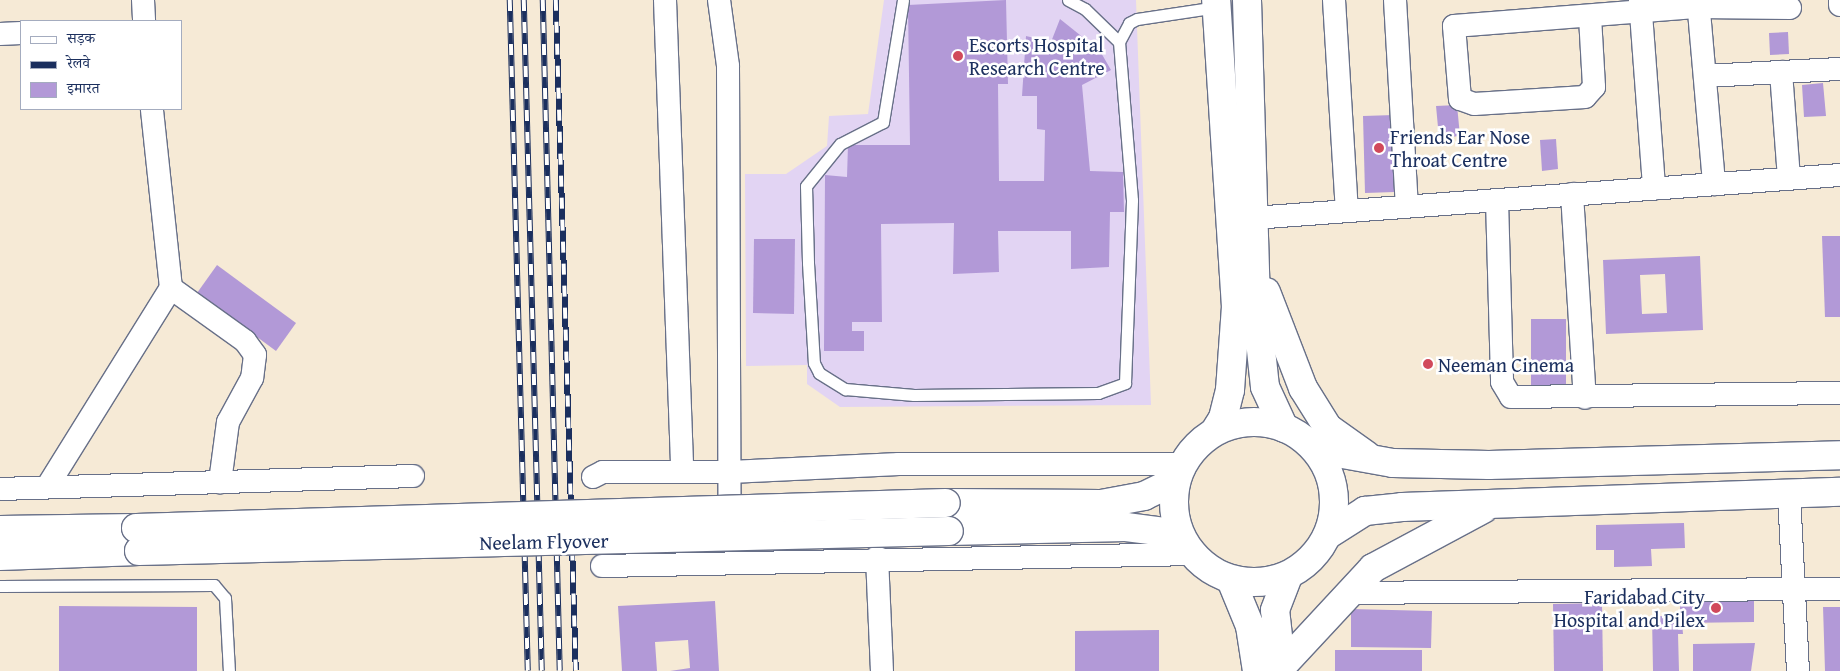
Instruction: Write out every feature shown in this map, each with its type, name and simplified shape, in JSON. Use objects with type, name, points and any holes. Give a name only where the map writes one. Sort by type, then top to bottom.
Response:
[{"type":"street","points":[[143,0],[144,20]]},
{"type":"street","points":[[664,0],[682,470]]},
{"type":"street","points":[[719,0],[728,66],[730,563]]},
{"type":"street","points":[[1247,0],[1255,257],[1265,388],[1284,428]]},
{"type":"street","points":[[1334,0],[1347,211]]},
{"type":"street","points":[[1395,0],[1408,206]]},
{"type":"street","points":[[1840,0],[1840,5]]},
{"type":"street","points":[[1215,431],[1249,421],[1284,428],[1314,449],[1330,474],[1336,501],[1329,534],[1314,558],[1288,576],[1262,583],[1231,580],[1205,568],[1186,544],[1175,524],[1179,473],[1189,452],[1215,431],[1223,418],[1230,390],[1236,307],[1216,3]]},
{"type":"street","points":[[1698,4],[1714,184]]},
{"type":"street","points":[[1590,17],[1594,87],[1586,97],[1474,104],[1460,99],[1454,26],[1590,17],[1641,6],[1698,4],[1790,8]]},
{"type":"street","points":[[1641,6],[1654,188]]},
{"type":"street","points":[[0,34],[20,33]]},
{"type":"street","points":[[1705,76],[1840,69]]},
{"type":"street","points":[[1782,72],[1789,178]]},
{"type":"street","points":[[47,487],[171,288],[152,110]]},
{"type":"street","points":[[1254,218],[1840,174]]},
{"type":"street","points":[[1572,194],[1585,398]]},
{"type":"street","points":[[1497,200],[1505,392],[1522,400],[1840,392]]},
{"type":"street","points":[[1255,257],[1303,388],[1328,428],[1377,461]]},
{"type":"street","points":[[171,288],[245,341],[255,355],[252,378],[228,422],[220,482]]},
{"type":"street","points":[[1314,449],[1377,461],[1489,465],[1840,455]]},
{"type":"street","points":[[593,477],[604,472],[682,470],[730,472],[899,464],[1179,473]]},
{"type":"street","name":"Neelam Flyover","points":[[138,539],[946,503],[1101,504],[1144,496],[1179,473]]},
{"type":"street","points":[[0,489],[413,476]]},
{"type":"street","points":[[1329,534],[1365,511],[1494,504],[1840,492]]},
{"type":"street","points":[[1789,494],[1792,590],[1798,671]]},
{"type":"street","points":[[1273,670],[1373,568],[1494,504]]},
{"type":"street","name":"Neelam Flyover","points":[[138,539],[949,531],[1126,527],[1186,544]]},
{"type":"street","points":[[0,530],[138,539]]},
{"type":"street","points":[[0,556],[138,539]]},
{"type":"street","points":[[602,566],[730,563],[1186,544]]},
{"type":"street","points":[[878,557],[882,671]]},
{"type":"street","points":[[1273,670],[1276,610],[1288,576]]},
{"type":"street","points":[[1231,580],[1250,626],[1273,670]]},
{"type":"street","points":[[1347,593],[1840,589]]},
{"type":"lane","points":[[903,0],[883,122],[840,144],[806,186],[814,364],[825,378],[845,389],[1005,396],[1098,393],[1125,383],[1132,200],[1119,42],[1129,23],[1137,19],[1216,3]]},
{"type":"lane","points":[[1068,0],[1085,9],[1119,42]]},
{"type":"lane","points":[[0,586],[214,585],[226,598],[229,671]]},
{"type":"shaded area","points":[[884,0],[1136,0],[1151,405],[840,407],[807,384],[807,365],[746,366],[745,174],[786,174],[827,146],[829,116],[868,114]]},
{"type":"building","points":[[1006,0],[1008,84],[998,84],[999,181],[1044,181],[1045,130],[1037,129],[1037,96],[1022,96],[1026,36],[1051,42],[1060,19],[1100,51],[1111,70],[1082,85],[1090,171],[1123,172],[1124,212],[1110,212],[1109,267],[1071,269],[1071,231],[998,231],[999,272],[953,274],[954,223],[881,224],[882,322],[852,322],[852,331],[864,331],[864,351],[824,351],[825,175],[847,177],[848,145],[910,145],[908,5]]},
{"type":"building","points":[[1788,32],[1789,54],[1770,55],[1769,33]]},
{"type":"building","points":[[1823,83],[1826,116],[1804,117],[1802,85]]},
{"type":"building","points":[[1457,105],[1460,136],[1439,138],[1436,106]]},
{"type":"building","points":[[1394,115],[1395,192],[1365,193],[1363,116]]},
{"type":"building","points":[[1556,139],[1558,169],[1542,171],[1540,140]]},
{"type":"building","points":[[1822,236],[1840,236],[1840,317],[1825,317]]},
{"type":"building","points":[[754,239],[795,239],[794,314],[753,313]]},
{"type":"building","points":[[1700,256],[1703,330],[1606,334],[1603,260]],"holes":[[[1665,274],[1667,313],[1642,314],[1640,275]]]},
{"type":"building","points":[[217,265],[296,323],[276,351],[197,293]]},
{"type":"building","points":[[1531,319],[1566,319],[1566,385],[1531,385]]},
{"type":"building","points":[[1684,523],[1685,548],[1651,549],[1652,566],[1614,567],[1614,550],[1596,550],[1596,525]]},
{"type":"building","points":[[1754,599],[1754,622],[1682,623],[1683,634],[1678,634],[1679,671],[1653,671],[1652,616],[1680,616],[1680,600]]},
{"type":"building","points":[[715,601],[719,671],[670,671],[690,668],[688,640],[655,642],[657,671],[622,671],[618,606]]},
{"type":"building","points":[[1602,603],[1603,671],[1554,671],[1553,604]]},
{"type":"building","points":[[59,606],[197,607],[197,671],[59,671]]},
{"type":"building","points":[[1823,607],[1840,607],[1840,671],[1825,671]]},
{"type":"building","points":[[1351,609],[1432,611],[1431,648],[1351,647]]},
{"type":"building","points":[[1159,630],[1159,671],[1075,671],[1075,631]]},
{"type":"building","points":[[1755,643],[1751,671],[1693,671],[1693,644]]},
{"type":"building","points":[[1335,650],[1422,650],[1422,671],[1335,671]]},
{"type":"railway","points":[[510,0],[528,671]]},
{"type":"railway","points":[[524,0],[542,671]]},
{"type":"railway","points":[[543,0],[560,671]]},
{"type":"railway","points":[[556,0],[576,671]]},
{"type":"place","name":"Escorts Hospital Research Centre","points":[[958,56]]},
{"type":"place","name":"Friends Ear Nose Throat Centre","points":[[1379,148]]},
{"type":"place","name":"Neeman Cinema","points":[[1428,364]]},
{"type":"place","name":"Faridabad City Hospital and Pilex","points":[[1716,608]]}]
